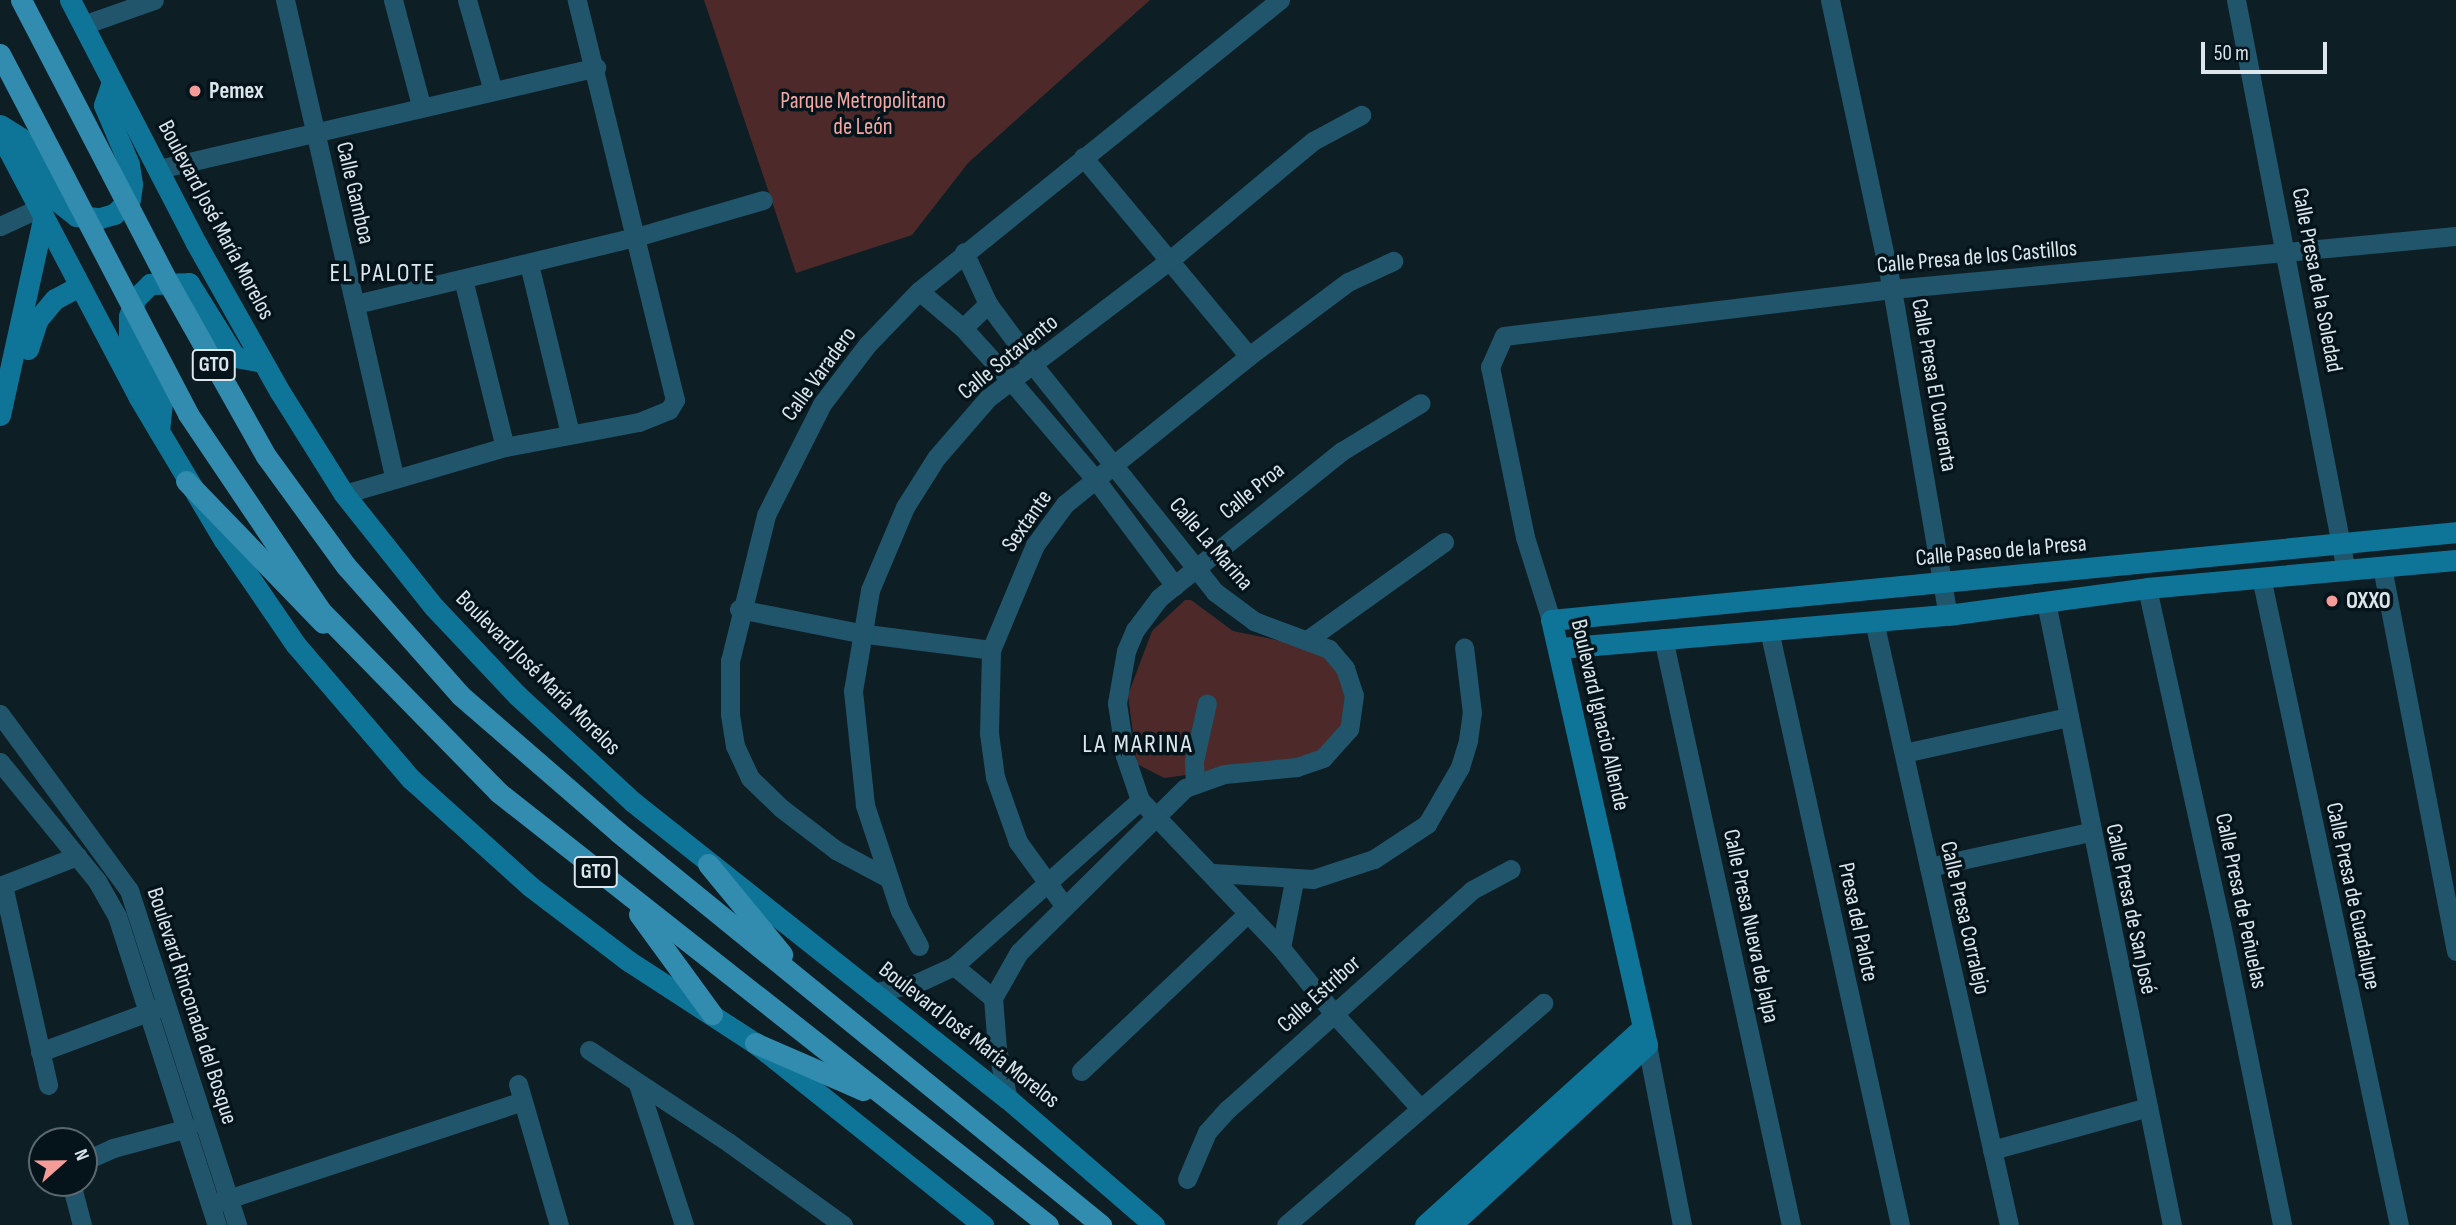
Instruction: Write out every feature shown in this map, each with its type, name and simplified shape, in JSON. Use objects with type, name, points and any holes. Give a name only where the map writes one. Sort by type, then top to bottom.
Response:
[{"type":"main road","name":"GTO","points":[[22,0],[169,284],[266,456],[346,566],[460,695],[550,776],[1101,1225]]},
{"type":"main road","name":"GTO","points":[[0,54],[188,414],[320,610],[498,792],[628,898],[1048,1225]]},
{"type":"main road","points":[[186,481],[289,589],[387,679]]},
{"type":"main road","points":[[708,864],[813,991]]},
{"type":"main road","points":[[628,898],[712,1014]]},
{"type":"main road","points":[[755,1043],[897,1105]]},
{"type":"street","name":"Boulevard José María Morelos","points":[[70,0],[111,82],[263,362],[344,495],[434,607],[517,695],[708,864],[1008,1099],[1154,1225]]},
{"type":"street","points":[[83,25],[154,0]]},
{"type":"street","name":"Calle Gamboa","points":[[285,0],[395,479]]},
{"type":"street","points":[[393,0],[421,105]]},
{"type":"street","points":[[467,0],[492,88]]},
{"type":"street","points":[[344,495],[505,447],[660,415],[675,400],[676,386],[636,237],[578,0]]},
{"type":"street","name":"Calle Varadero","points":[[888,878],[836,850],[781,808],[742,766],[730,715],[730,661],[739,609],[766,515],[822,404],[867,345],[919,290],[1280,0]]},
{"type":"street","name":"Calle Presa El Cuarenta","points":[[1830,0],[1892,289],[1948,615]]},
{"type":"street","name":"Calle Presa de la Soledad","points":[[2236,0],[2288,252],[2346,571]]},
{"type":"street","points":[[159,169],[492,88],[596,67]]},
{"type":"street","points":[[0,125],[27,142],[57,201],[76,216],[100,218],[114,214],[130,199],[132,184],[129,164],[104,105],[111,82]]},
{"type":"street","name":"Calle Sotavento","points":[[919,946],[888,878],[865,805],[853,691],[859,633],[884,548],[905,506],[936,458],[988,398],[1034,366],[1170,260],[1313,141],[1361,115]]},
{"type":"street","points":[[0,134],[40,215],[186,481],[296,645],[411,779],[531,887],[627,960],[755,1043],[983,1225]]},
{"type":"street","points":[[1083,157],[1249,356]]},
{"type":"street","points":[[356,304],[636,237],[763,200]]},
{"type":"street","points":[[0,226],[40,215]]},
{"type":"street","points":[[0,415],[8,388],[40,215]]},
{"type":"street","name":"Calle Presa de los Castillos","points":[[1504,336],[1892,289],[2456,236]]},
{"type":"street","name":"Calle La Marina","points":[[964,252],[988,304],[1034,366],[1199,571],[1233,609],[1281,632],[1310,638],[1338,658],[1351,680],[1354,714],[1343,740],[1310,763],[1224,774],[1195,783],[1173,798],[1158,817],[1063,904],[1020,952],[993,998]]},
{"type":"street","name":"Sextante","points":[[1063,904],[1017,842],[995,776],[989,733],[991,650],[1035,545],[1065,504],[1249,356],[1348,282],[1393,261]]},
{"type":"street","points":[[529,264],[570,434]]},
{"type":"street","points":[[463,279],[505,447]]},
{"type":"street","points":[[159,431],[162,402],[129,340],[129,316],[135,298],[150,284],[189,283],[235,357],[263,362]]},
{"type":"street","points":[[8,388],[27,352],[38,319],[55,299],[79,286]]},
{"type":"street","points":[[919,290],[963,328],[1012,382],[1096,480],[1175,586]]},
{"type":"street","points":[[963,328],[988,304]]},
{"type":"street","name":"Boulevard Ignacio Allende","points":[[1504,336],[1490,367],[1524,537],[1560,648],[1645,1036],[1682,1225]]},
{"type":"street","name":"Calle Proa","points":[[1140,800],[1119,730],[1118,676],[1135,630],[1159,598],[1199,571],[1210,556],[1342,452],[1421,403]]},
{"type":"street","name":"Calle Paseo de la Presa","points":[[1551,620],[2456,532]]},
{"type":"street","points":[[1310,638],[1444,542]]},
{"type":"street","points":[[1560,648],[1948,615],[2147,589],[2456,560]]},
{"type":"street","points":[[2382,567],[2456,951]]},
{"type":"street","name":"Calle Presa de Guadalupe","points":[[2260,577],[2399,1225]]},
{"type":"street","name":"Calle Presa de Peñuelas","points":[[2147,589],[2221,924],[2282,1225]]},
{"type":"street","name":"Calle Presa de San José","points":[[2046,603],[2090,832],[2148,1107],[2166,1224]]},
{"type":"street","points":[[739,609],[859,633],[991,650]]},
{"type":"street","name":"Calle Presa Corralejo","points":[[1874,621],[2009,1225]]},
{"type":"street","name":"Presa del Palote","points":[[1769,630],[1900,1225]]},
{"type":"street","name":"Calle Presa Nueva de Jalpa","points":[[1662,638],[1791,1225]]},
{"type":"street","points":[[1213,873],[1294,881],[1374,859],[1427,824],[1460,767],[1468,740],[1472,713],[1464,647]]},
{"type":"street","points":[[1195,783],[1194,761],[1207,703]]},
{"type":"street","name":"Boulevard Rinconada del Bosque","points":[[0,714],[129,890],[188,1128],[221,1201],[237,1225]]},
{"type":"street","points":[[1904,753],[2068,717]]},
{"type":"street","name":"Boulevard Rinconada del Bosque","points":[[0,762],[77,856],[117,916],[158,1008],[221,1201],[217,1225]]},
{"type":"street","points":[[872,992],[917,983],[954,966],[1140,800],[1213,873],[1281,948],[1335,1015],[1420,1108]]},
{"type":"street","points":[[1929,867],[2090,832]]},
{"type":"street","points":[[48,1085],[2,885],[77,856]]},
{"type":"street","name":"Calle Estribor","points":[[1187,1179],[1206,1132],[1472,890],[1511,869]]},
{"type":"street","points":[[1281,948],[1294,881]]},
{"type":"street","points":[[1080,1071],[1248,913]]},
{"type":"street","points":[[954,966],[993,998],[997,1049],[1008,1099]]},
{"type":"street","points":[[1286,1225],[1543,1003]]},
{"type":"street","points":[[40,1052],[158,1008]]},
{"type":"street","points":[[1425,1225],[1645,1036]]},
{"type":"street","points":[[1451,1225],[1645,1036]]},
{"type":"street","points":[[589,1050],[843,1225]]},
{"type":"street","points":[[638,1084],[684,1225]]},
{"type":"street","points":[[221,1201],[520,1093],[556,1224]]},
{"type":"street","points":[[1992,1150],[2148,1107]]},
{"type":"street","points":[[98,1155],[113,1148],[188,1128]]},
{"type":"street","points":[[75,1197],[82,1225]]},
{"type":"green space","name":"Parque Metropolitano de León","points":[[704,0],[1150,0],[968,163],[912,235],[796,273]]},
{"type":"green space","points":[[1185,600],[1191,600],[1233,631],[1310,647],[1330,659],[1345,683],[1348,704],[1338,738],[1313,758],[1164,778],[1137,764],[1128,695],[1152,631]]},
{"type":"place","name":"Pemex","points":[[195,91]]},
{"type":"place","name":"OXXO","points":[[2332,601]]},
{"type":"district","name":"EL PALOTE","points":[[383,274]]},
{"type":"district","name":"LA MARINA","points":[[1138,745]]}]
